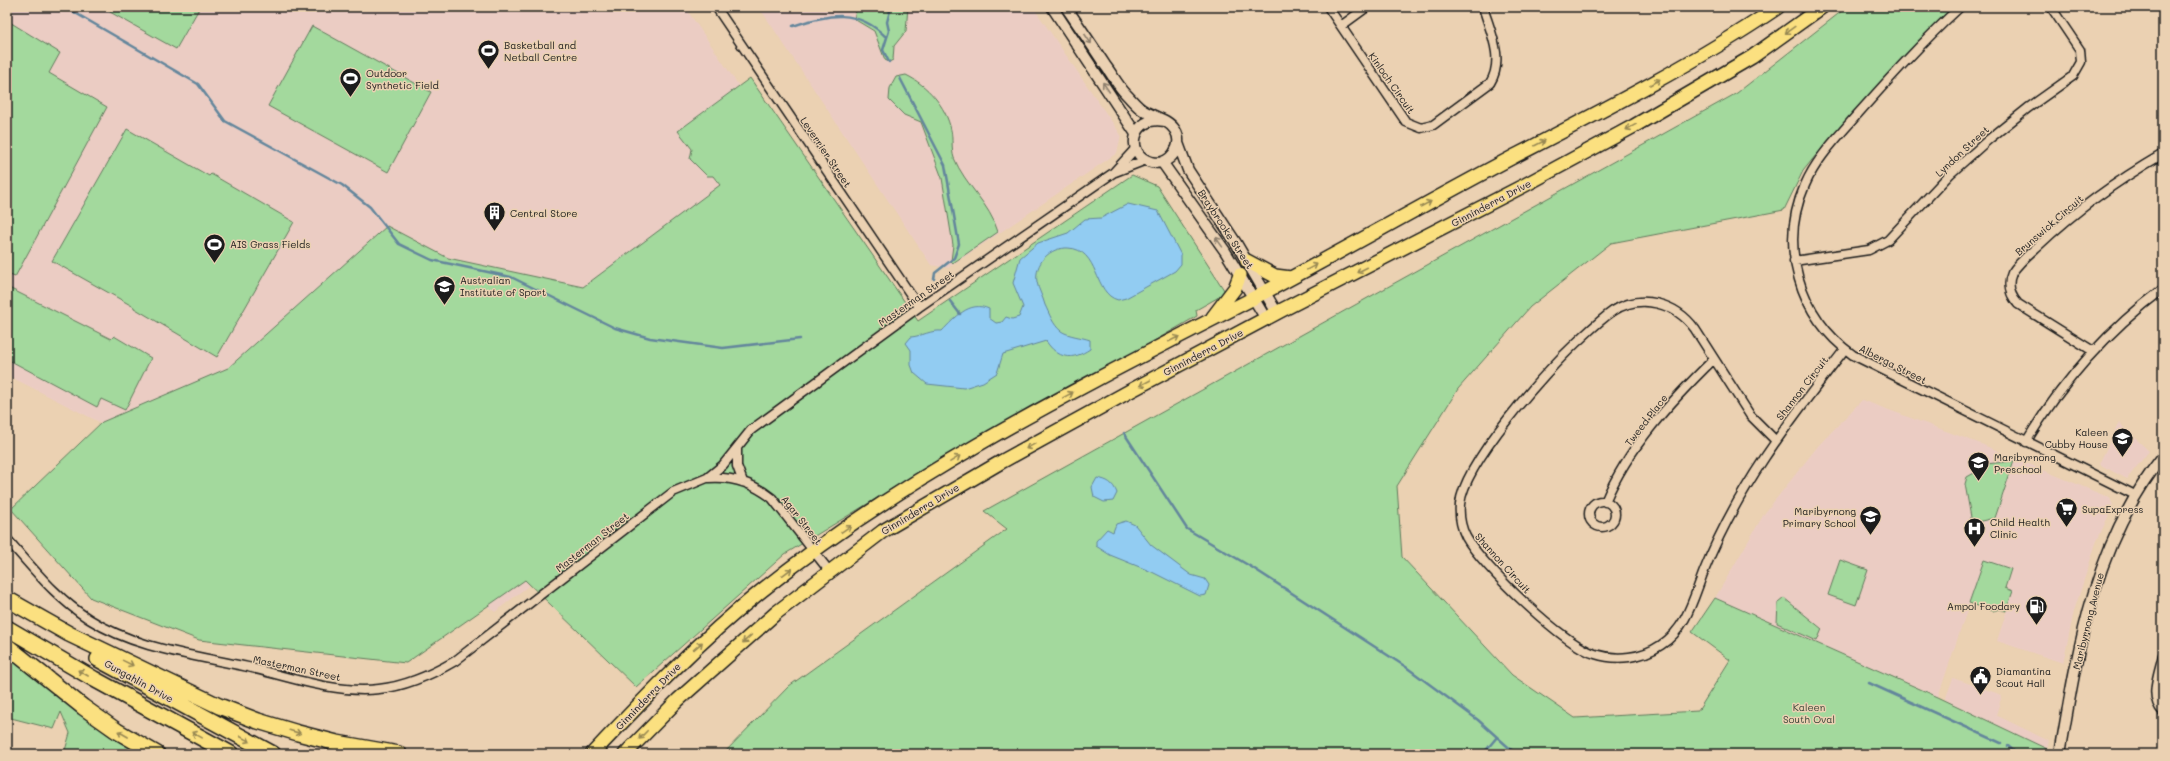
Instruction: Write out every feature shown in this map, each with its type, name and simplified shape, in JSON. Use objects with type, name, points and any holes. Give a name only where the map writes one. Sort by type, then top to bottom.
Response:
[{"type":"highway","points":[[7,599],[69,634],[219,706],[258,721],[298,733],[337,743],[399,754]]},
{"type":"highway","name":"Gungahlin Drive","points":[[7,606],[66,642],[273,754]]},
{"type":"highway","name":"Gungahlin Drive","points":[[7,628],[87,675],[232,754]]},
{"type":"highway","points":[[7,646],[83,707],[117,731],[157,754]]},
{"type":"main road","name":"Ginninderra Drive","points":[[592,754],[666,674],[759,592],[864,516],[987,439],[1112,370],[1291,278],[1513,157],[1622,102],[1738,35],[1778,7]]},
{"type":"main road","name":"Ginninderra Drive","points":[[624,754],[678,700],[776,613],[883,530],[995,465],[1271,316],[1411,245],[1634,126],[1752,57],[1822,7]]},
{"type":"main road","points":[[1247,261],[1275,276],[1291,278]]},
{"type":"main road","points":[[1210,320],[1235,288],[1240,275]]},
{"type":"street","name":"Leverrier Street","points":[[716,7],[919,307]]},
{"type":"street","points":[[1052,7],[1136,134]]},
{"type":"street","points":[[1066,7],[1124,92],[1142,110],[1164,121],[1174,129],[1178,143],[1172,156],[1162,162],[1146,160],[1136,148],[1136,134],[1138,129],[1147,121],[1154,119],[1164,121]]},
{"type":"street","name":"Kinloch Circuit","points":[[1328,7],[1406,122],[1422,128],[1433,125],[1490,82],[1496,73],[1498,60],[1483,7]]},
{"type":"street","points":[[1341,26],[1367,7]]},
{"type":"street","name":"Alberga Street","points":[[1960,7],[1874,96],[1816,165],[1805,184],[1797,206],[1793,228],[1794,261],[1799,284],[1814,315],[1828,333],[1845,349],[1869,364],[2135,495]]},
{"type":"street","name":"Lyndon Street","points":[[1794,261],[1862,251],[1882,244],[1894,236],[1950,174],[1988,140],[2028,108],[2073,76],[2081,62],[2080,50],[2051,7]]},
{"type":"street","name":"Braybrooke Street","points":[[1178,143],[1188,170],[1247,261],[1259,294],[1271,316]]},
{"type":"street","name":"Masterman Street","points":[[7,539],[62,598],[77,611],[111,631],[144,644],[314,683],[344,688],[378,689],[408,683],[432,674],[455,661],[673,492],[707,478],[723,465],[750,430],[919,307],[1113,173],[1136,148]]},
{"type":"street","name":"Brunswick Circuit","points":[[2093,351],[2018,304],[2011,292],[2010,278],[2017,267],[2068,219],[2111,186],[2163,154]]},
{"type":"street","name":"Masterman Street","points":[[1113,173],[1146,160]]},
{"type":"street","name":"Braybrooke Street","points":[[1162,162],[1221,245],[1240,275],[1259,294]]},
{"type":"street","points":[[2026,442],[2060,391],[2093,351],[2127,318],[2163,289]]},
{"type":"street","name":"Shannon Circuit","points":[[1775,440],[1750,415],[1690,322],[1679,312],[1665,305],[1650,302],[1635,302],[1621,307],[1608,315],[1572,347],[1534,387],[1494,439],[1468,480],[1460,500],[1460,514],[1465,535],[1473,547],[1519,597],[1578,647],[1594,654],[1611,658],[1628,657],[1645,653],[1668,640],[1685,621],[1728,519],[1750,478],[1775,440],[1845,349]]},
{"type":"street","name":"Tweed Place","points":[[1606,502],[1622,469],[1650,430],[1680,394],[1714,359]]},
{"type":"street","points":[[737,448],[736,466],[742,482]]},
{"type":"street","name":"Maribyrnong Avenue","points":[[2060,754],[2091,597],[2111,542],[2135,495],[2163,456]]},
{"type":"street","name":"Agar Street","points":[[707,478],[722,477],[760,488],[772,498],[830,572]]},
{"type":"street","points":[[2163,655],[2155,696],[2157,704],[2163,712]]},
{"type":"shaded area","name":"Australian Institute of Sport","points":[[7,7],[685,7],[883,297],[813,363],[495,612],[376,525],[156,451],[7,375]]},
{"type":"shaded area","points":[[759,7],[1033,7],[1121,135],[1117,153],[948,268],[931,265]]},
{"type":"shaded area","name":"Maribyrnong Primary School","points":[[1862,400],[1981,444],[2110,498],[2113,506],[2096,543],[2074,611],[2063,663],[1997,641],[2013,591],[2005,589],[2011,569],[1984,560],[1938,697],[1715,598],[1764,514],[1818,446]]},
{"type":"shaded area","name":"Kaleen Cubby House","points":[[2119,423],[2149,451],[2127,479],[2099,464]]},
{"type":"shaded area","points":[[1953,678],[2002,695],[1996,715],[2049,741],[2047,749],[1945,700]]},
{"type":"green space","points":[[101,7],[200,7],[176,49]]},
{"type":"green space","points":[[857,7],[908,7],[906,31],[894,46],[893,60],[889,62],[885,60],[874,31],[854,19]]},
{"type":"green space","name":"Kaleen South Oval","points":[[1847,7],[1964,7],[1816,155],[1803,171],[1784,210],[1611,243],[1530,307],[1458,389],[1397,486],[1402,557],[1512,675],[1575,718],[1698,711],[1730,660],[1692,632],[1715,598],[1938,697],[2047,749],[2047,754],[723,754],[789,686],[1007,529],[984,511],[1737,93]]},
{"type":"green space","points":[[8,21],[60,53],[49,73],[107,107],[15,277],[7,274]]},
{"type":"green space","name":"Outdoor Synthetic Field","points":[[312,26],[431,92],[388,172],[268,106]]},
{"type":"green space","points":[[906,75],[914,79],[928,90],[945,113],[951,130],[954,158],[964,177],[989,212],[998,232],[953,263],[951,261],[953,245],[942,178],[921,122],[904,115],[889,100],[890,88],[896,77]]},
{"type":"green space","points":[[750,78],[918,321],[1132,175],[1157,186],[1226,293],[1196,310],[1197,316],[1099,373],[989,430],[785,554],[636,687],[525,580],[406,663],[199,640],[91,598],[11,509],[102,422],[228,368],[387,226],[448,258],[583,287],[720,185],[713,176],[707,176],[690,159],[692,149],[678,131]]},
{"type":"green space","points":[[127,129],[209,176],[211,174],[294,222],[217,357],[134,307],[52,261]]},
{"type":"green space","points":[[7,287],[111,339],[114,336],[151,358],[125,410],[101,399],[97,407],[7,359]]},
{"type":"green space","name":"Maribyrnong Preschool","points":[[2014,461],[1995,518],[1972,523],[1965,484],[1967,477],[1987,466],[1986,464]]},
{"type":"green space","points":[[1840,560],[1868,570],[1856,605],[1828,595]]},
{"type":"green space","points":[[1984,560],[2011,569],[2005,588],[2013,591],[2006,611],[1999,609],[1993,611],[1969,603]]},
{"type":"green space","points":[[1784,598],[1822,629],[1817,641],[1777,623],[1778,603]]},
{"type":"green space","points":[[7,654],[108,735],[139,754],[64,754],[70,733],[61,712],[54,729],[7,717]]},
{"type":"water","points":[[1128,204],[1158,211],[1181,255],[1181,264],[1175,271],[1126,298],[1118,300],[1110,296],[1104,289],[1091,263],[1086,256],[1078,250],[1061,248],[1055,250],[1049,253],[1038,269],[1037,282],[1053,322],[1064,333],[1090,340],[1090,349],[1077,355],[1060,355],[1055,352],[1046,341],[1003,354],[997,373],[983,382],[964,388],[927,384],[914,373],[911,365],[911,350],[906,343],[911,337],[934,331],[942,331],[957,316],[975,307],[989,309],[989,318],[996,323],[1002,322],[1006,317],[1012,319],[1019,317],[1023,307],[1013,283],[1020,258],[1038,243],[1068,233],[1085,219],[1101,218]]},
{"type":"water","points":[[1097,478],[1112,484],[1117,493],[1113,501],[1104,502],[1094,497],[1092,487]]},
{"type":"water","points":[[1126,521],[1135,525],[1151,545],[1191,575],[1205,579],[1209,585],[1206,595],[1200,596],[1152,572],[1110,555],[1096,546],[1096,541],[1107,529],[1113,532],[1116,524]]},
{"type":"waterway","points":[[65,7],[198,84],[225,121],[342,185],[370,207],[399,244],[432,260],[511,277],[615,328],[650,338],[723,348],[800,339]]},
{"type":"waterway","points":[[889,62],[883,50],[889,31],[887,22],[891,7]]},
{"type":"waterway","points":[[793,26],[819,19],[842,16],[864,21],[886,37]]},
{"type":"waterway","points":[[900,78],[945,165],[959,244],[954,258],[935,273],[934,279]]},
{"type":"waterway","points":[[950,301],[960,314]]},
{"type":"waterway","points":[[1124,433],[1187,529],[1253,568],[1406,667],[1478,720],[1516,754]]},
{"type":"waterway","points":[[1869,683],[2001,743]]},
{"type":"waterway","points":[[1483,754],[1497,737]]},
{"type":"waterway","points":[[2008,746],[2017,754]]},
{"type":"place","name":"Basketball and Netball Centre","points":[[488,70]]},
{"type":"place","name":"Outdoor Synthetic Field","points":[[350,98]]},
{"type":"place","name":"Central Store","points":[[494,232]]},
{"type":"place","name":"AIS Grass Fields","points":[[214,264]]},
{"type":"place","name":"Australian Institute of Sport","points":[[444,306]]},
{"type":"place","name":"Kaleen Cubby House","points":[[2123,458]]},
{"type":"place","name":"Maribyrnong Preschool","points":[[1979,482]]},
{"type":"place","name":"SupaExpress","points":[[2067,528]]},
{"type":"place","name":"Maribyrnong Primary School","points":[[1871,536]]},
{"type":"place","name":"Child Health Clinic","points":[[1974,548]]},
{"type":"place","name":"Ampol Foodary","points":[[2036,626]]},
{"type":"place","name":"Diamantina Scout Hall","points":[[1981,696]]}]
